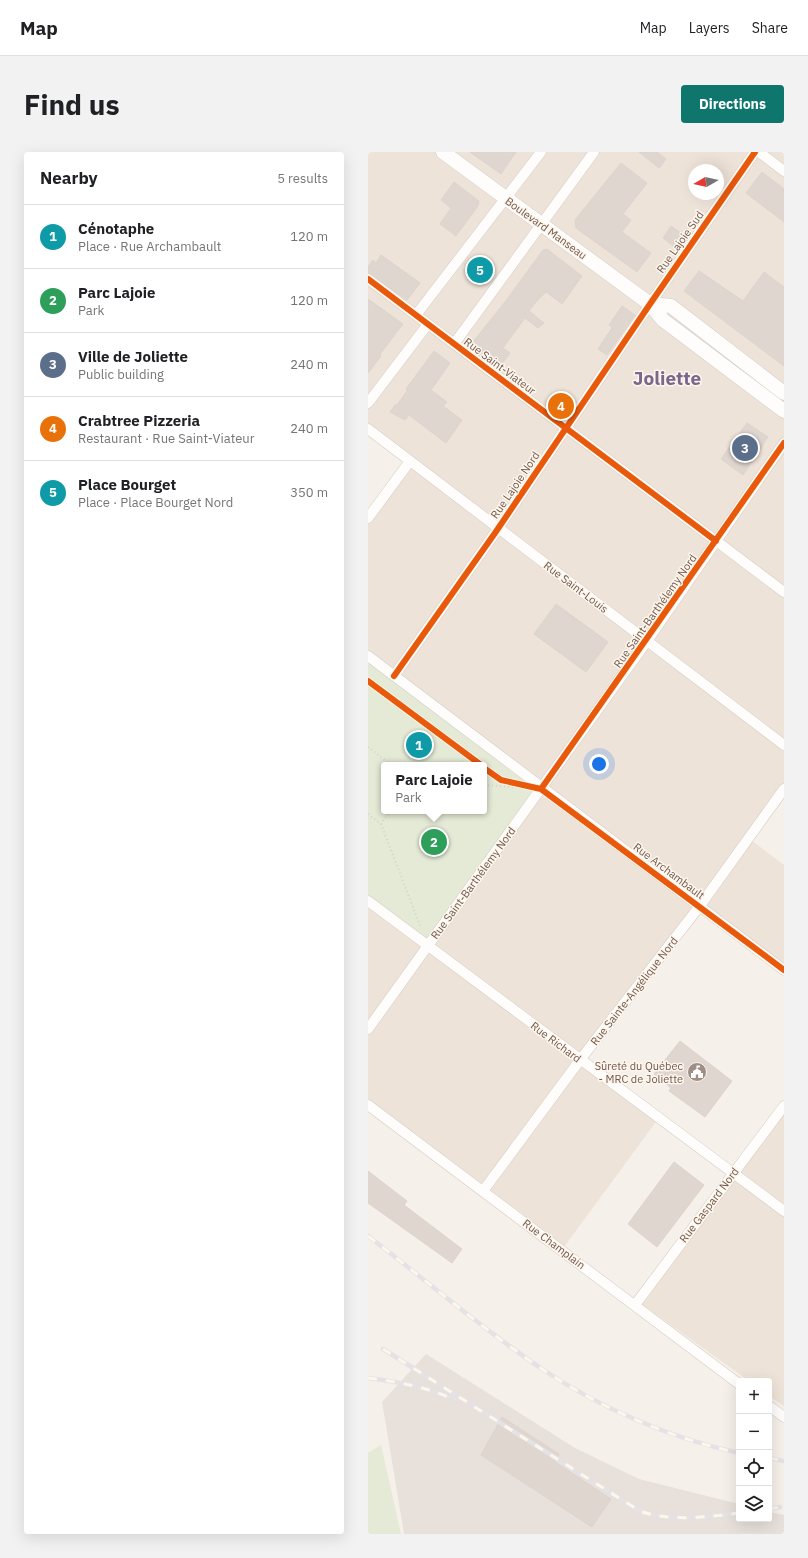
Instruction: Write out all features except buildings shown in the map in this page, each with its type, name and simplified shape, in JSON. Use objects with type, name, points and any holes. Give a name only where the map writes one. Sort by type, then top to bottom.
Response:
[{"type":"main road","name":"Boulevard Manseau","points":[[443,152],[650,304],[663,320],[784,411]]},
{"type":"main road","points":[[650,304],[671,306],[784,393]]},
{"type":"street","points":[[416,315],[541,152]]},
{"type":"street","points":[[454,344],[594,152]]},
{"type":"street","name":"Rue Lajoie Sud","points":[[650,304],[755,152]]},
{"type":"street","points":[[759,152],[784,171]]},
{"type":"street","name":"Rue Saint-Viateur","points":[[368,279],[784,592]]},
{"type":"street","name":"Rue Lajoie Nord","points":[[394,676],[499,528],[650,304]]},
{"type":"street","points":[[368,403],[428,324]]},
{"type":"street","name":"Rue Saint-Louis","points":[[368,429],[784,745]]},
{"type":"street","name":"Rue Saint-Barthélemy Nord","points":[[368,1029],[647,641],[784,443]]},
{"type":"street","points":[[368,518],[410,461]]},
{"type":"street","name":"Rue Archambault","points":[[368,656],[541,789],[784,970]]},
{"type":"street","name":"Rue Sainte-Angélique Nord","points":[[483,1191],[580,1060],[699,907],[784,789]]},
{"type":"street","name":"Rue Richard","points":[[368,901],[580,1060],[784,1210]]},
{"type":"street","name":"Rue Champlain","points":[[368,1105],[736,1382]]},
{"type":"street","name":"Rue Gaspard Nord","points":[[635,1305],[784,1106]]},
{"type":"street","points":[[772,1408],[784,1417]]},
{"type":"path","points":[[368,747],[387,762]]},
{"type":"path","points":[[501,780],[541,789]]},
{"type":"path","points":[[487,785],[541,789]]},
{"type":"path","points":[[368,814],[381,824],[428,946]]},
{"type":"path","points":[[381,824],[388,814]]},
{"type":"shaded area","points":[[368,152],[784,152],[784,792],[750,839],[784,865],[784,968],[700,904],[582,1056],[661,1115],[564,1247],[368,1099],[368,901],[541,789],[368,653],[368,519],[411,460],[368,429]]},
{"type":"shaded area","points":[[784,1100],[784,1406],[772,1398],[772,1378],[745,1378],[633,1298]]},
{"type":"shaded area","points":[[426,1354],[575,1448],[639,1479],[736,1503],[736,1522],[772,1522],[772,1513],[784,1515],[784,1534],[404,1534],[382,1402]]},
{"type":"green space","points":[[368,653],[541,789],[428,946],[368,901]]},
{"type":"green space","points":[[381,1445],[401,1534],[368,1534],[368,1453]]},
{"type":"railway","points":[[368,1236],[475,1321],[564,1383],[636,1420],[687,1439],[736,1452]]},
{"type":"railway","points":[[383,1349],[640,1511],[663,1517],[676,1518],[736,1513]]},
{"type":"railway","points":[[368,1378],[413,1386],[445,1395],[455,1400]]},
{"type":"railway","points":[[772,1459],[784,1461]]},
{"type":"railway","points":[[772,1508],[780,1507]]},
{"type":"cycle path","points":[[394,676],[495,533],[755,152]]},
{"type":"cycle path","points":[[368,279],[716,541]]},
{"type":"cycle path","points":[[541,789],[784,443]]},
{"type":"cycle path","points":[[368,681],[477,762]]},
{"type":"cycle path","points":[[487,770],[501,780],[541,789],[784,970]]},
{"type":"place","name":"Place Bourget","points":[[480,270]]},
{"type":"place","name":"Crabtree Pizzeria","points":[[561,406]]},
{"type":"place","name":"Ville de Joliette","points":[[745,448]]},
{"type":"place","name":"Cénotaphe","points":[[419,745]]},
{"type":"place","name":"Parc Lajoie","points":[[434,842]]},
{"type":"place","name":"Sûreté du Québec - MRC de Joliette","points":[[697,1072]]},
{"type":"district","name":"Joliette","points":[[667,378]]}]
